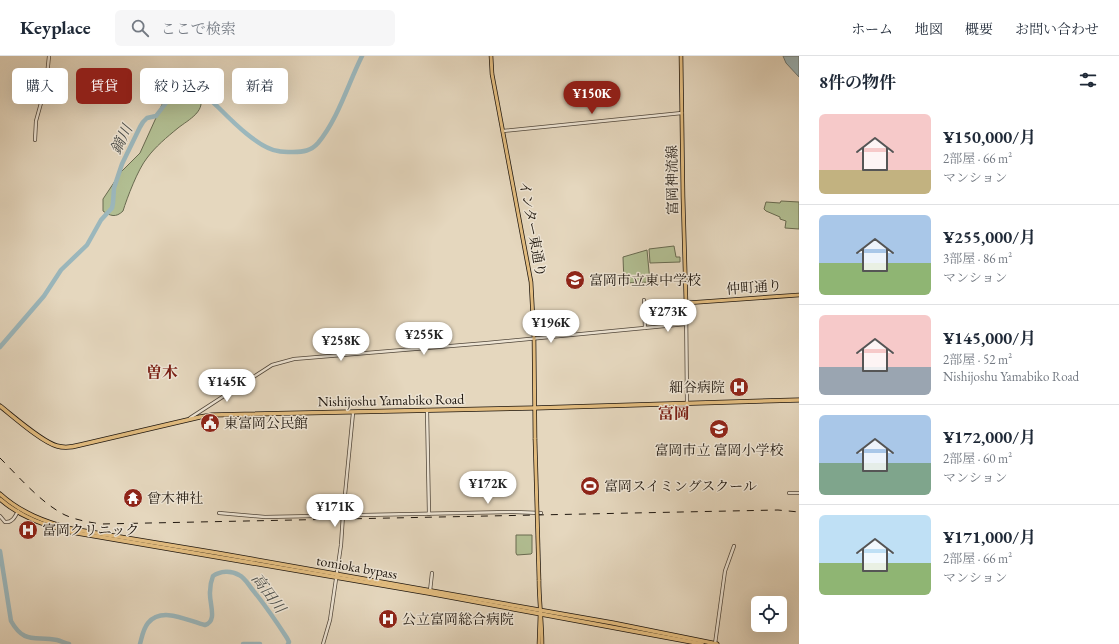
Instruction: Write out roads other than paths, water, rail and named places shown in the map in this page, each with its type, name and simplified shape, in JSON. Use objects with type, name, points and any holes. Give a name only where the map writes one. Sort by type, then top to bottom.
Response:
[{"type":"highway","name":"Nishijoshu Yamabiko Road","points":[[0,406],[45,440],[64,447],[80,445],[212,415],[534,408],[799,400]]},
{"type":"highway","name":"tomioka bypass","points":[[0,494],[18,511]]},
{"type":"highway","name":"tomioka bypass","points":[[0,499],[18,511],[49,523],[72,529],[621,625],[716,644]]},
{"type":"highway","name":"tomioka bypass","points":[[337,576],[430,591],[702,644]]},
{"type":"main road","name":"インター東通り","points":[[491,56],[490,66],[531,282],[534,338],[534,408]]},
{"type":"main road","name":"富岡神流線","points":[[681,56],[686,303]]},
{"type":"main road","name":"仲町通り","points":[[686,303],[799,295]]},
{"type":"main road","points":[[534,408],[540,612],[542,622],[540,644]]},
{"type":"street","points":[[35,140],[36,121],[46,85],[49,56]]},
{"type":"street","points":[[503,131],[682,113]]},
{"type":"street","points":[[644,300],[645,328]]},
{"type":"street","points":[[686,303],[687,404]]},
{"type":"street","points":[[188,420],[272,365],[294,359],[432,348],[686,324]]},
{"type":"street","points":[[427,410],[429,514]]},
{"type":"street","points":[[323,644],[330,620],[337,576],[353,412]]},
{"type":"street","points":[[788,493],[799,493]]},
{"type":"street","points":[[0,516],[5,522],[8,523],[18,511]]},
{"type":"street","points":[[219,513],[265,517],[514,512],[541,513]]},
{"type":"street","points":[[716,644],[725,572],[734,546]]},
{"type":"street","points":[[430,591],[432,573]]},
{"type":"water","points":[[783,56],[799,56],[799,77],[786,63]]},
{"type":"waterway","name":"鏑川","points":[[0,347],[44,296],[61,270],[87,245],[101,220],[112,208],[114,188],[122,164],[140,127],[147,118],[156,116],[166,103],[172,90],[179,83],[191,85],[200,90],[237,126],[262,145],[270,149],[280,151],[303,151],[315,146],[325,134],[337,112],[362,56]]},
{"type":"waterway","name":"高田川","points":[[0,551],[11,621],[16,628],[20,633],[30,638],[57,640],[69,644]]},
{"type":"waterway","name":"高田川","points":[[140,644],[146,625],[154,618],[160,616],[175,616],[205,625],[209,623],[212,616],[210,596],[212,578],[216,574],[222,572],[233,572],[245,579],[279,625],[289,642],[288,644]]},
{"type":"waterway","name":"高田川","points":[[243,644],[260,644]]},
{"type":"railway","points":[[0,458],[47,504],[56,510],[73,518],[101,524],[778,510],[799,512]]},
{"type":"place","name":"富岡市立東中学校","points":[[575,280]]},
{"type":"place","name":"細谷病院","points":[[739,387]]},
{"type":"place","name":"東富岡公民館","points":[[210,423]]},
{"type":"place","name":"富岡市立 富岡小学校","points":[[719,429]]},
{"type":"place","name":"富岡スイミングスクール","points":[[590,486]]},
{"type":"place","name":"曾木神社","points":[[133,498]]},
{"type":"place","name":"富岡クリニック","points":[[28,530]]},
{"type":"place","name":"公立富岡総合病院","points":[[388,619]]},
{"type":"district","name":"曽木","points":[[162,372]]},
{"type":"district","name":"富岡","points":[[674,413]]}]
